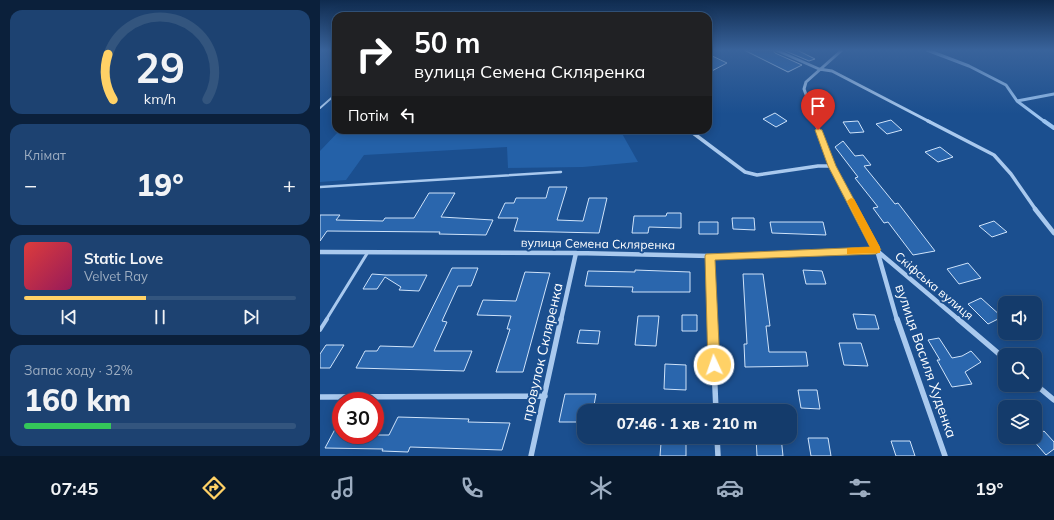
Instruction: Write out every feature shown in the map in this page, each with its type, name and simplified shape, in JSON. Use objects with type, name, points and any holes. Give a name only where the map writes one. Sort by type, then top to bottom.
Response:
[{"type":"street","name":"Скіфська вулиця","points":[[816,71],[806,82],[804,89],[832,166],[876,250],[998,353]]},
{"type":"street","points":[[833,71],[994,155],[1006,166],[1045,224],[1054,233]]},
{"type":"street","points":[[694,134],[745,172],[757,175],[818,166],[832,166]]},
{"type":"street","name":"вулиця Семена Скляренка","points":[[320,252],[576,253],[710,256],[876,250]]},
{"type":"street","name":"вулиця Василя Худенка","points":[[876,250],[896,317],[946,456]]},
{"type":"street","name":"провулок Скляренка","points":[[531,456],[576,253]]},
{"type":"street","points":[[710,256],[716,404]]},
{"type":"street","points":[[1042,390],[1054,400]]},
{"type":"street","points":[[320,397],[545,396]]},
{"type":"street","points":[[717,444],[718,456]]},
{"type":"lane","points":[[320,108],[332,98]]},
{"type":"lane","points":[[320,187],[560,172]]},
{"type":"lane","points":[[320,330],[368,252]]},
{"type":"shaded area","points":[[336,134],[622,134],[638,162],[583,167],[508,168],[507,147],[364,155],[346,180],[320,182],[320,151]]},
{"type":"building","points":[[775,113],[787,121],[776,127],[763,119]]},
{"type":"building","points":[[891,120],[902,130],[887,134],[876,124]]},
{"type":"building","points":[[858,121],[864,132],[850,133],[843,122]]},
{"type":"building","points":[[843,141],[855,156],[863,155],[871,165],[864,166],[895,204],[898,203],[935,251],[913,255],[888,222],[884,223],[873,208],[878,207],[855,178],[858,177],[835,147]]},
{"type":"building","points":[[940,147],[953,157],[938,162],[925,152]]},
{"type":"building","points":[[549,187],[567,187],[557,220],[583,221],[589,198],[607,198],[599,233],[514,231],[518,218],[498,218],[505,203],[514,203],[516,198],[546,198]]},
{"type":"building","points":[[429,193],[455,193],[441,217],[493,220],[486,235],[439,234],[440,232],[327,231],[320,241],[320,215],[340,215],[336,220],[383,221],[385,218],[414,218]]},
{"type":"building","points":[[667,213],[681,213],[681,228],[649,227],[648,233],[632,233],[634,216],[666,216]]},
{"type":"building","points":[[732,218],[754,218],[755,230],[733,229]]},
{"type":"building","points":[[994,221],[1007,232],[992,237],[979,226]]},
{"type":"building","points":[[699,222],[718,222],[718,234],[699,234]]},
{"type":"building","points":[[770,222],[823,222],[826,235],[772,233]]},
{"type":"building","points":[[968,263],[981,278],[959,284],[947,269]]},
{"type":"building","points":[[452,268],[478,268],[471,286],[458,286],[442,321],[447,322],[434,351],[472,351],[464,371],[356,368],[365,351],[377,351],[380,346],[413,347]]},
{"type":"building","points":[[635,270],[690,272],[690,292],[632,292],[633,287],[585,286],[588,271],[635,272]]},
{"type":"building","points":[[803,270],[822,271],[826,284],[806,284]]},
{"type":"building","points":[[525,272],[550,273],[523,372],[496,372],[510,329],[507,329],[511,316],[477,315],[483,300],[516,301]]},
{"type":"building","points":[[372,274],[427,275],[419,291],[399,290],[401,287],[385,277],[377,289],[363,289]]},
{"type":"building","points":[[743,274],[763,274],[770,326],[766,326],[769,352],[806,352],[808,366],[745,367],[744,344],[747,344]]},
{"type":"building","points":[[981,298],[998,313],[998,319],[988,324],[968,304]]},
{"type":"building","points":[[853,314],[875,315],[879,329],[857,329]]},
{"type":"building","points":[[682,315],[697,315],[697,331],[682,331]]},
{"type":"building","points":[[638,316],[659,316],[656,346],[635,345]]},
{"type":"building","points":[[580,330],[600,331],[598,344],[577,343]]},
{"type":"building","points":[[939,338],[952,358],[962,356],[971,351],[981,362],[965,372],[972,384],[952,387],[937,360],[940,360],[928,340]]},
{"type":"building","points":[[839,343],[861,343],[868,366],[844,365]]},
{"type":"building","points":[[326,345],[344,345],[330,368],[320,368],[320,354]]},
{"type":"building","points":[[665,364],[686,365],[686,390],[664,389]]},
{"type":"building","points":[[798,390],[817,390],[820,409],[801,408]]},
{"type":"building","points":[[565,394],[596,394],[594,404],[577,404],[577,422],[559,422]]},
{"type":"building","points":[[398,417],[469,419],[468,422],[510,423],[502,450],[410,447],[408,452],[382,451],[383,449],[325,448],[332,435],[332,444],[384,444],[384,435],[389,435]]},
{"type":"building","points":[[1044,431],[1054,442],[1054,449],[1046,455],[1036,444],[1042,444],[1042,432]]},
{"type":"building","points":[[808,438],[828,438],[831,456],[811,456]]},
{"type":"building","points":[[891,441],[910,441],[915,456],[896,456]]},
{"type":"building","points":[[661,444],[686,444],[686,456],[660,456]]},
{"type":"building","points":[[756,444],[782,444],[783,456],[757,456]]},
{"type":"waterway","points":[[979,71],[1006,85],[1017,101]]},
{"type":"waterway","points":[[1017,101],[1054,94]]},
{"type":"waterway","points":[[1017,101],[1045,122]]},
{"type":"waterway","points":[[1044,121],[1054,128]]},
{"type":"slow traffic","points":[[850,251],[876,250],[851,201]]},
{"type":"route","points":[[714,365],[710,256],[876,250],[832,166],[818,130]]}]
